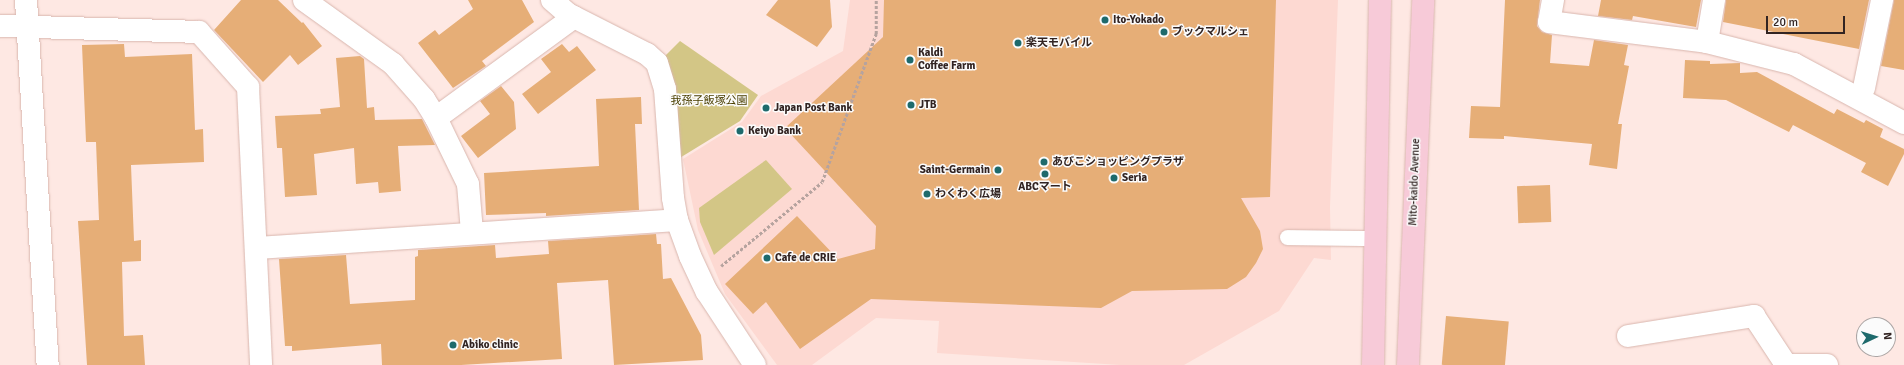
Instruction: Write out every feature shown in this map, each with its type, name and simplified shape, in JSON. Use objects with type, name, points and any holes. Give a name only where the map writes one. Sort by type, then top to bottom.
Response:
[{"type":"highway","points":[[1373,365],[1380,0]]},
{"type":"highway","name":"Mito-kaido Avenue","points":[[1408,365],[1423,0]]},
{"type":"street","points":[[26,0],[48,365]]},
{"type":"street","points":[[304,0],[394,64],[436,118],[468,184],[472,232]]},
{"type":"street","points":[[552,0],[574,17],[647,54],[659,67],[665,89],[673,198],[677,220],[690,256],[707,292],[753,364]]},
{"type":"street","points":[[1553,0],[1549,22],[1706,42],[1794,64],[1904,123]]},
{"type":"street","points":[[1706,42],[1714,0]]},
{"type":"street","points":[[1864,88],[1882,0]]},
{"type":"street","points":[[436,118],[574,17]]},
{"type":"street","points":[[0,26],[199,32],[248,87],[257,248],[261,365]]},
{"type":"street","points":[[257,248],[472,232],[677,220]]},
{"type":"street","points":[[1628,336],[1754,316],[1785,364],[1827,365]]},
{"type":"lane","points":[[1287,237],[1375,238]]},
{"type":"path","points":[[716,271],[822,182],[876,34],[876,0]]},
{"type":"shaded area","name":"あびこショッピングプラザ","points":[[850,0],[1338,0],[1330,207],[1331,260],[1314,258],[1279,311],[1184,365],[1120,365],[937,353],[939,321],[876,318],[812,365],[777,365],[725,294],[698,230],[683,159],[742,122],[761,96],[843,51]]},
{"type":"green space","name":"我孫子飯塚公園","points":[[680,41],[758,95],[740,121],[678,159],[664,57]]},
{"type":"green space","points":[[766,160],[792,189],[714,255],[700,222],[699,208]]},
{"type":"building","points":[[241,0],[278,0],[302,23],[303,22],[322,46],[298,65],[290,55],[263,82],[214,30]]},
{"type":"building","points":[[468,0],[522,0],[534,22],[482,61],[486,66],[453,88],[418,43],[435,30],[439,35],[473,9]]},
{"type":"building","points":[[778,0],[830,0],[832,27],[817,47],[766,15]]},
{"type":"building","name":"あびこショッピングプラザ","points":[[884,0],[1276,0],[1270,197],[1241,198],[1260,231],[1263,249],[1256,263],[1246,277],[1227,289],[1132,291],[1101,308],[871,299],[800,349],[766,302],[753,314],[725,284],[797,216],[838,259],[875,249],[876,226],[785,128],[883,37]]},
{"type":"building","points":[[1505,0],[1540,0],[1537,26],[1542,32],[1552,35],[1550,63],[1589,66],[1594,40],[1628,45],[1624,65],[1629,66],[1618,124],[1622,124],[1617,169],[1589,165],[1592,144],[1504,136],[1504,139],[1469,138],[1471,106],[1500,107]]},
{"type":"building","points":[[1601,0],[1701,0],[1696,27],[1633,16],[1632,20],[1598,16]]},
{"type":"building","points":[[1726,0],[1869,0],[1859,49],[1723,22]]},
{"type":"building","points":[[1894,0],[1904,0],[1904,70],[1881,66]]},
{"type":"building","points":[[124,44],[125,57],[192,54],[195,130],[203,129],[204,162],[131,165],[134,241],[141,240],[141,261],[122,262],[124,336],[143,335],[145,365],[87,365],[78,221],[99,220],[96,142],[86,142],[82,45]]},
{"type":"building","points":[[562,44],[569,52],[577,46],[596,70],[538,114],[522,94],[551,72],[541,59]]},
{"type":"building","points":[[360,56],[364,59],[367,108],[374,107],[375,120],[422,119],[435,145],[398,146],[401,191],[379,193],[378,182],[356,184],[354,148],[314,154],[317,195],[285,197],[282,148],[277,148],[275,116],[321,114],[320,109],[340,107],[336,58]]},
{"type":"building","points":[[1685,60],[1710,61],[1710,64],[1740,63],[1740,73],[1757,72],[1834,114],[1837,109],[1864,123],[1866,120],[1883,129],[1880,137],[1904,149],[1904,154],[1888,186],[1861,172],[1866,163],[1793,125],[1789,132],[1726,100],[1683,98]]},
{"type":"building","points":[[501,86],[514,102],[516,129],[478,158],[461,136],[490,114],[480,101]]},
{"type":"building","points":[[641,97],[642,124],[635,124],[639,210],[546,216],[546,213],[486,215],[484,173],[599,166],[596,99]]},
{"type":"building","points":[[1550,185],[1551,222],[1518,223],[1517,186]]},
{"type":"building","points":[[656,234],[657,244],[661,244],[663,279],[671,278],[701,335],[703,360],[614,365],[608,280],[557,283],[562,359],[461,365],[382,365],[381,344],[292,351],[292,346],[285,346],[279,259],[346,255],[350,304],[415,300],[415,257],[418,256],[418,250],[495,245],[496,258],[549,254],[548,241]]},
{"type":"building","points":[[1446,316],[1509,321],[1505,365],[1442,365]]},
{"type":"place","name":"Ito-Yokado","points":[[1105,20]]},
{"type":"place","name":"ブックマルシェ","points":[[1164,32]]},
{"type":"place","name":"楽天モバイル","points":[[1018,43]]},
{"type":"place","name":"Kaldi Coffee Farm","points":[[910,60]]},
{"type":"place","name":"JTB","points":[[911,105]]},
{"type":"place","name":"Japan Post Bank","points":[[766,108]]},
{"type":"place","name":"Keiyo Bank","points":[[740,131]]},
{"type":"place","name":"あびこショッピングプラザ","points":[[1044,162]]},
{"type":"place","name":"Saint-Germain","points":[[998,170]]},
{"type":"place","name":"ABCマート","points":[[1045,174]]},
{"type":"place","name":"Seria","points":[[1114,178]]},
{"type":"place","name":"わくわく広場","points":[[927,194]]},
{"type":"place","name":"Cafe de CRIE","points":[[767,258]]},
{"type":"place","name":"Abiko clinic","points":[[453,345]]}]
